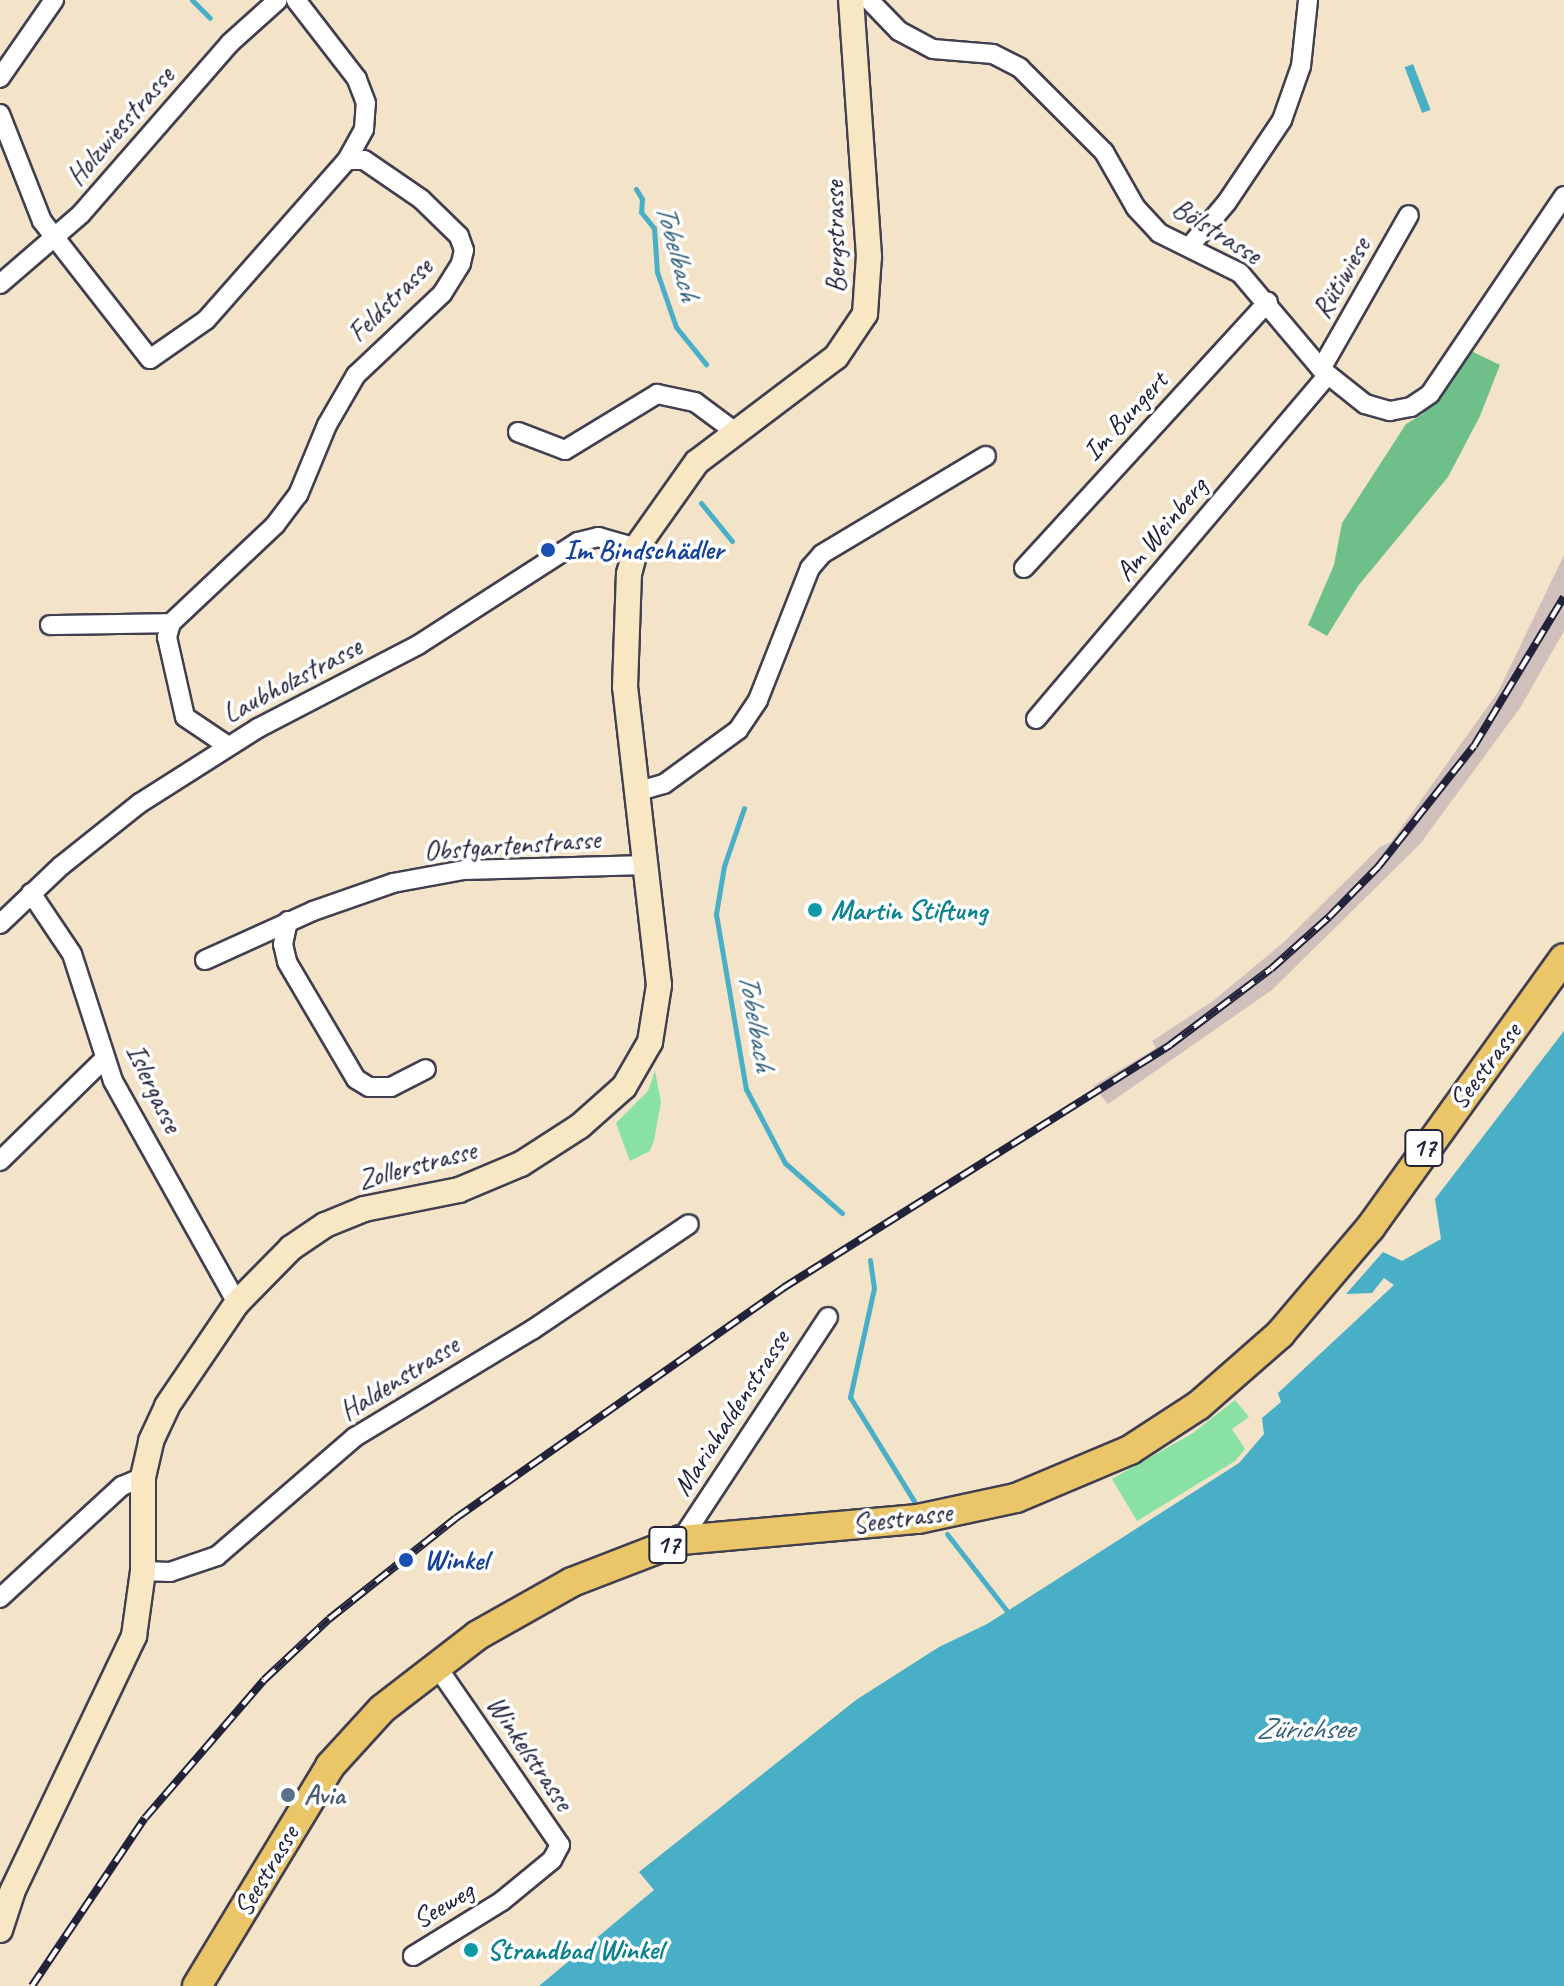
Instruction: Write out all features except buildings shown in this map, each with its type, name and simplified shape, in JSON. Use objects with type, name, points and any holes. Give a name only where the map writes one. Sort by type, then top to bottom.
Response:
[{"type":"main road","name":"Seestrasse","points":[[197,1986],[330,1766],[382,1709],[435,1664],[572,1582],[681,1540],[979,1508],[1070,1478],[1155,1434],[1199,1405],[1280,1334],[1370,1228],[1564,958]]},
{"type":"street","points":[[0,78],[54,0]]},
{"type":"street","name":"Holzwiesstrasse","points":[[0,284],[57,236],[230,43],[278,0]]},
{"type":"street","points":[[0,114],[42,221],[57,236],[150,359],[206,320],[347,160],[364,129],[366,103],[357,79],[296,0]]},
{"type":"street","points":[[1190,246],[1227,202],[1282,120],[1301,66],[1308,0]]},
{"type":"street","name":"Bölstrasse","points":[[860,1],[899,31],[933,49],[993,54],[1020,68],[1104,152],[1136,209],[1159,233],[1240,273],[1268,302],[1292,339],[1325,372],[1365,404],[1390,411],[1411,407],[1430,394],[1564,196]]},
{"type":"street","name":"Bergstrasse","points":[[742,426],[836,357],[865,314],[869,256],[860,1]]},
{"type":"street","name":"Feldstrasse","points":[[171,623],[275,525],[298,495],[327,425],[356,375],[442,294],[461,263],[464,250],[459,236],[421,199],[364,160],[347,160]]},
{"type":"street","name":"Rütiwiese","points":[[1325,372],[1409,215]]},
{"type":"street","name":"Im Bungert","points":[[1024,568],[1268,302]]},
{"type":"street","name":"Am Weinberg","points":[[1036,719],[1325,372]]},
{"type":"street","points":[[518,432],[565,450],[657,394],[695,402],[742,426]]},
{"type":"street","name":"Zollerstrasse","points":[[0,1930],[12,1892],[134,1636],[143,1571],[143,1477],[167,1406],[237,1303],[291,1248],[325,1225],[364,1209],[459,1190],[521,1164],[580,1126],[624,1087],[650,1042],[659,985],[625,687],[626,605],[636,548],[681,480],[742,426]]},
{"type":"street","points":[[639,791],[664,784],[738,730],[758,700],[810,568],[822,554],[986,456]]},
{"type":"street","name":"Laubholzstrasse","points":[[0,924],[31,893],[140,803],[228,746],[418,645],[578,542],[598,537],[636,548]]},
{"type":"street","points":[[50,625],[171,623],[167,637],[185,717],[228,746]]},
{"type":"street","name":"Obstgartenstrasse","points":[[205,960],[288,921],[393,883],[464,870],[647,865]]},
{"type":"street","name":"Islergasse","points":[[31,893],[72,954],[105,1058],[237,1303]]},
{"type":"street","points":[[288,921],[283,944],[287,962],[356,1079],[369,1087],[391,1087],[426,1069]]},
{"type":"street","points":[[0,1161],[105,1058]]},
{"type":"street","name":"Haldenstrasse","points":[[143,1571],[170,1572],[217,1556],[355,1437],[532,1330],[689,1224]]},
{"type":"street","name":"Mariahaldenstrasse","points":[[681,1540],[828,1317]]},
{"type":"street","points":[[4,1588],[122,1486],[143,1477]]},
{"type":"street","name":"Winkelstrasse","points":[[435,1664],[560,1845],[552,1860],[502,1901]]},
{"type":"street","name":"Seeweg","points":[[413,1956],[502,1901]]},
{"type":"shaded area","points":[[1564,555],[1564,631],[1520,708],[1420,844],[1272,990],[1108,1104],[1093,1086],[1156,1048],[1152,1041],[1213,1001],[1284,942],[1380,847],[1391,842],[1498,692]]},
{"type":"green space","points":[[1467,349],[1500,365],[1480,416],[1448,477],[1358,586],[1327,636],[1308,625],[1334,565],[1342,523],[1406,424],[1423,414]]},
{"type":"green space","points":[[655,1071],[661,1102],[654,1140],[650,1151],[630,1161],[616,1123],[648,1091]]},
{"type":"green space","points":[[1235,1400],[1249,1417],[1232,1429],[1245,1449],[1235,1461],[1137,1521],[1112,1479],[1193,1433]]},
{"type":"water","points":[[1413,64],[1431,110],[1422,113],[1405,67]]},
{"type":"water","name":"Zürichsee","points":[[1564,1031],[1564,1986],[539,1986],[654,1890],[639,1872],[856,1700],[939,1647],[987,1624],[1239,1463],[1264,1434],[1262,1418],[1281,1402],[1278,1393],[1394,1285],[1384,1278],[1372,1293],[1346,1294],[1383,1252],[1402,1261],[1441,1239],[1435,1199]]},
{"type":"waterway","name":"Tobelbach","points":[[192,0],[210,18]]},
{"type":"waterway","name":"Tobelbach","points":[[636,189],[642,199],[641,212],[654,228],[657,272],[676,327],[706,364]]},
{"type":"waterway","name":"Tobelbach","points":[[701,503],[732,541]]},
{"type":"waterway","name":"Tobelbach","points":[[744,808],[724,866],[716,914],[746,1089],[785,1163],[842,1213]]},
{"type":"waterway","name":"Tobelbach","points":[[870,1260],[874,1288],[850,1397],[914,1501]]},
{"type":"waterway","name":"Tobelbach","points":[[947,1534],[1007,1611]]},
{"type":"railway","points":[[32,1986],[145,1818],[264,1680],[329,1619],[456,1518],[783,1288],[1170,1045],[1271,969],[1329,917],[1378,867],[1474,746],[1564,597]]},
{"type":"place","name":"Im Bindschädler","points":[[548,550]]},
{"type":"place","name":"Martin Stiftung","points":[[815,910]]},
{"type":"place","name":"Winkel","points":[[406,1560]]},
{"type":"place","name":"Avia","points":[[288,1795]]},
{"type":"place","name":"Strandbad Winkel","points":[[471,1950]]}]
